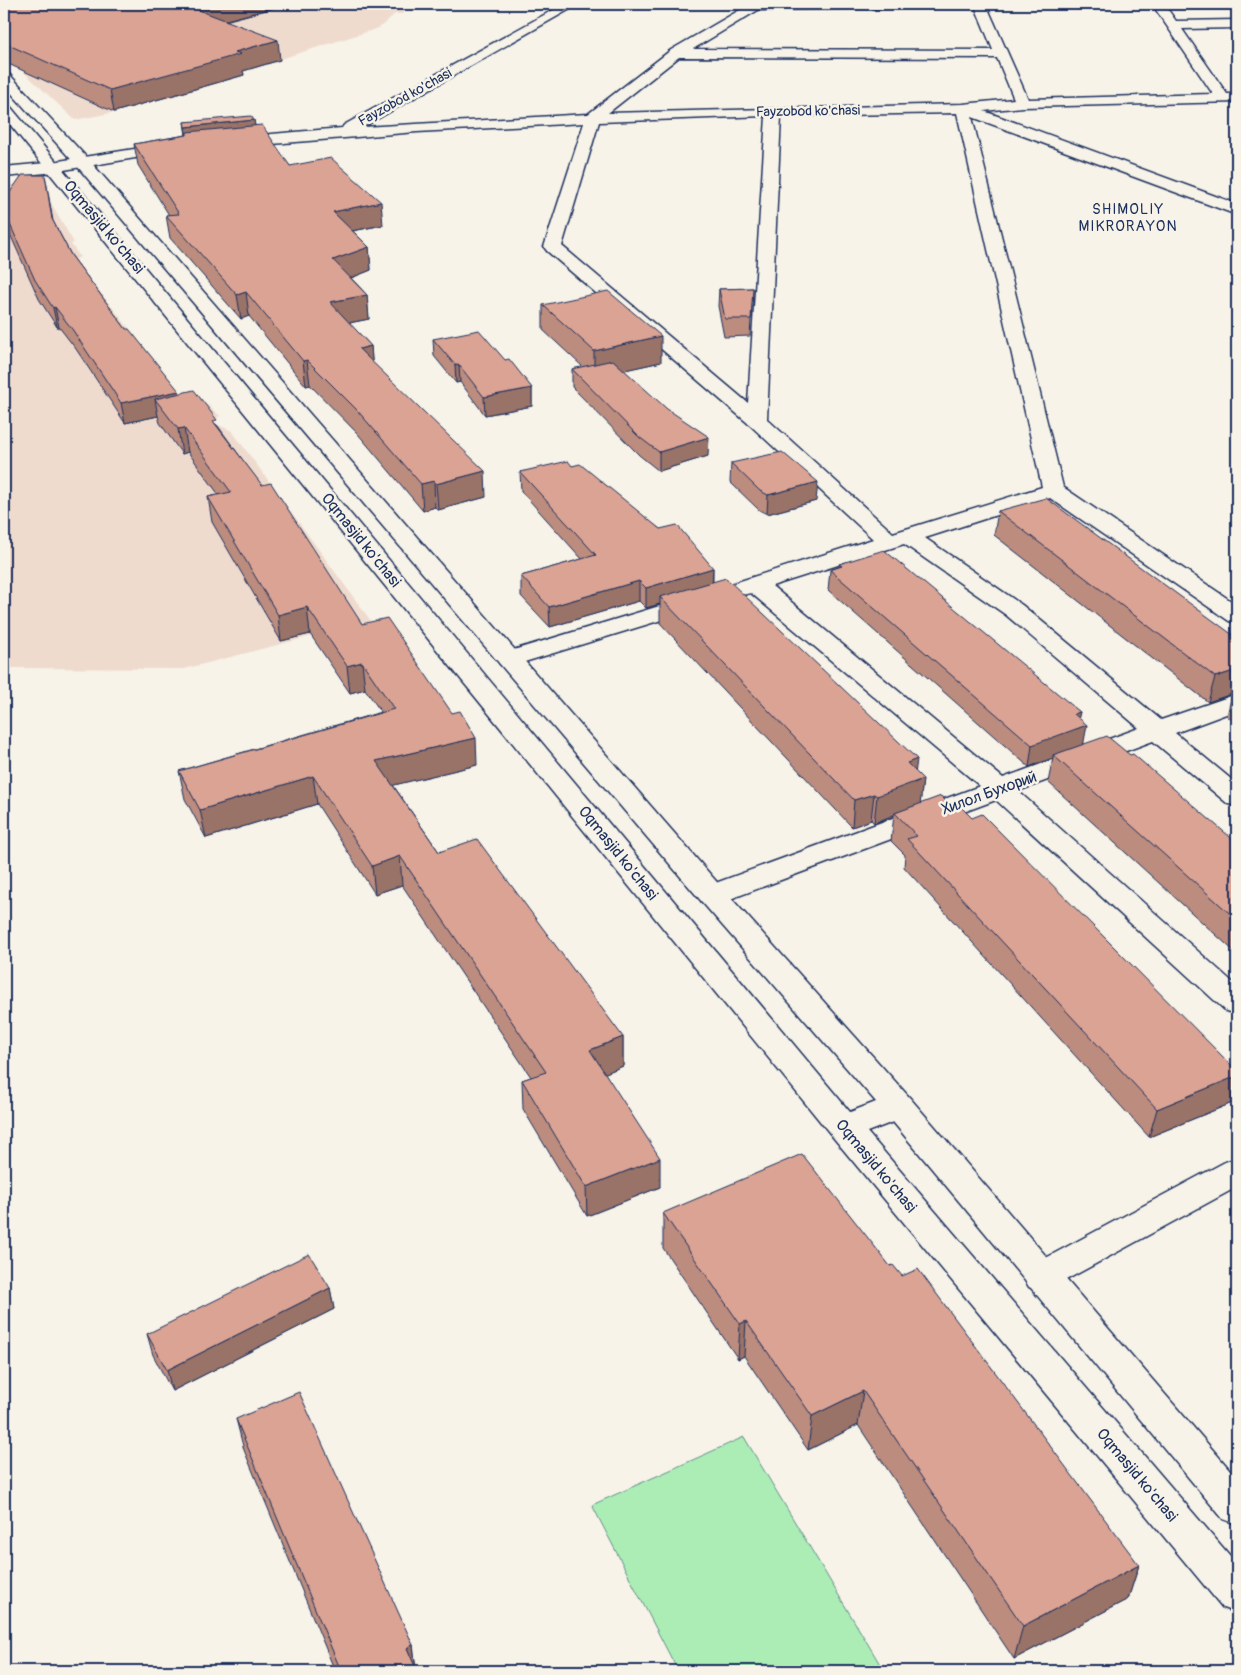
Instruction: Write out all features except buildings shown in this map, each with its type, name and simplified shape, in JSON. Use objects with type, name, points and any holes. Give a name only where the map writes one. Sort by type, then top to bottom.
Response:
[{"type":"street","name":"Fayzobod ko'chasi","points":[[342,132],[573,4]]},
{"type":"street","points":[[884,4],[757,5],[676,53],[593,118],[552,247],[900,540],[1014,610],[1237,798]]},
{"type":"street","points":[[980,4],[1023,103]]},
{"type":"street","name":"Fayzobod ko'chasi","points":[[1158,4],[1172,25],[1232,100]]},
{"type":"street","points":[[1172,25],[1237,24]]},
{"type":"street","points":[[676,53],[1002,54]]},
{"type":"street","name":"Oqmasjid ko'chasi","points":[[4,77],[83,163],[712,895],[899,1107],[1041,1277],[1237,1506]]},
{"type":"street","name":"Fayzobod ko'chasi","points":[[216,144],[342,132],[593,118],[963,108],[1023,103],[1232,100]]},
{"type":"street","name":"Oqmasjid ko'chasi","points":[[4,108],[844,1128],[1237,1594]]},
{"type":"street","points":[[963,108],[1236,212]]},
{"type":"street","points":[[963,108],[1053,490],[1237,616]]},
{"type":"street","points":[[757,421],[774,112]]},
{"type":"street","points":[[4,172],[55,169],[130,152],[187,146]]},
{"type":"street","points":[[509,658],[900,540],[1053,490]]},
{"type":"street","points":[[755,584],[1000,789],[1237,1002]]},
{"type":"street","name":"Хилол Бухорий","points":[[712,895],[1158,731],[1237,700]]},
{"type":"street","points":[[844,1128],[899,1107]]},
{"type":"street","points":[[1041,1277],[1237,1171]]},
{"type":"shaded area","points":[[258,4],[409,5],[402,14],[395,14],[379,28],[239,72],[244,75],[116,112],[75,120],[14,63]]},
{"type":"shaded area","points":[[48,183],[50,201],[74,243],[71,244],[80,257],[75,260],[137,338],[172,386],[189,404],[203,401],[220,416],[210,421],[232,431],[371,621],[184,669],[4,668],[4,185]]},
{"type":"green space","points":[[744,1437],[884,1671],[678,1671],[592,1505]]},
{"type":"district","name":"SHIMOLIY MIKRORAYON","points":[[1128,218]]}]
